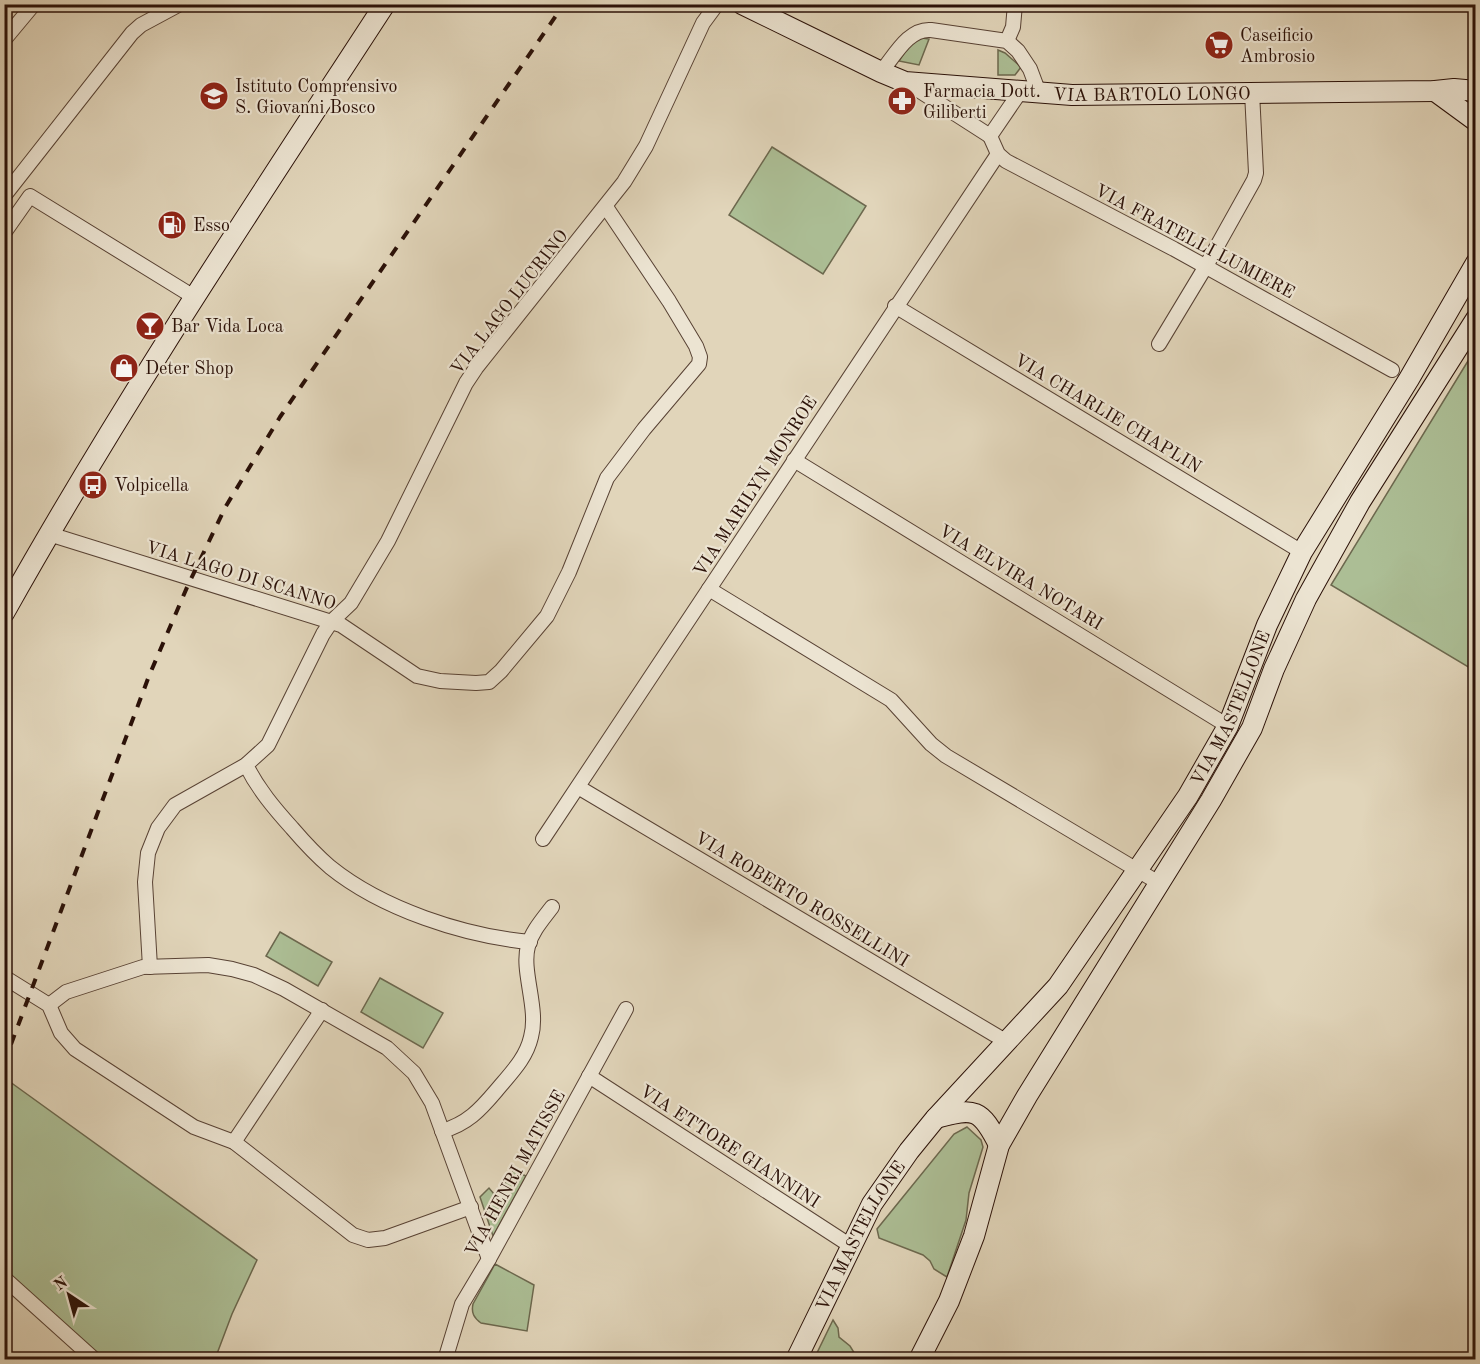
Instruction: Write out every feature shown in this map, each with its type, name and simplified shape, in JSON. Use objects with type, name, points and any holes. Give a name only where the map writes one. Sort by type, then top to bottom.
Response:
[{"type":"street","points":[[4,40],[34,4]]},
{"type":"street","points":[[4,196],[132,33],[141,25],[180,4]]},
{"type":"street","points":[[4,613],[49,534],[194,297],[385,4]]},
{"type":"street","name":"VIA LAGO LUCRINO","points":[[150,966],[145,882],[148,854],[158,828],[175,805],[246,765],[260,754],[273,735],[315,648],[331,622],[351,603],[385,547],[466,382],[606,207],[636,164],[704,23],[717,4]]},
{"type":"street","name":"VIA BARTOLO LONGO","points":[[742,4],[905,82],[1072,94],[1476,91]]},
{"type":"street","points":[[1007,41],[1013,27],[1015,4]]},
{"type":"street","points":[[881,72],[910,36],[919,30],[1007,41],[1018,51],[1030,69],[1036,85],[990,136]]},
{"type":"street","points":[[905,82],[990,136],[998,154]]},
{"type":"street","points":[[1435,91],[1476,121]]},
{"type":"street","points":[[1159,344],[1254,180],[1256,173],[1252,93]]},
{"type":"street","name":"VIA FRATELLI LUMIERE","points":[[998,154],[1006,161],[1206,266],[1392,370]]},
{"type":"street","name":"VIA MARILYN MONROE","points":[[543,839],[998,154]]},
{"type":"street","points":[[4,233],[30,196],[194,297]]},
{"type":"street","name":"VIA LAGO DI SCANNO","points":[[49,534],[341,625],[417,676],[432,680],[489,682],[547,616],[569,572],[608,478],[650,422],[699,364],[700,357],[691,337],[669,300],[606,207]]},
{"type":"street","name":"VIA MASTELLONE","points":[[796,1359],[872,1204],[909,1151],[935,1119],[1058,986],[1188,796],[1228,726],[1267,625],[1302,552],[1409,379],[1476,263]]},
{"type":"street","name":"VIA CHARLIE CHAPLIN","points":[[895,306],[1302,552]]},
{"type":"street","name":"VIA MASTELLONE","points":[[919,1359],[949,1301],[974,1236],[999,1145],[1211,800],[1252,728],[1274,669],[1306,599],[1355,512],[1476,319]]},
{"type":"street","name":"VIA ELVIRA NOTARI","points":[[794,460],[1228,726]]},
{"type":"street","points":[[709,589],[891,700],[931,744],[946,756],[1159,883]]},
{"type":"street","points":[[246,765],[253,780],[272,806],[313,851],[353,883],[416,915],[493,936],[530,942]]},
{"type":"street","name":"VIA ROBERTO ROSSELLINI","points":[[578,787],[1007,1042]]},
{"type":"street","points":[[442,1131],[462,1124],[477,1113],[525,1056],[533,1029],[527,959],[530,942],[552,906]]},
{"type":"street","points":[[49,1005],[66,992],[135,969],[150,966],[208,965],[232,969],[268,981],[322,1010],[387,1048],[406,1064],[426,1091],[489,1259]]},
{"type":"street","points":[[4,977],[49,1005],[61,1033],[75,1049],[194,1127],[234,1142],[346,1230],[360,1238],[368,1240],[385,1238],[471,1207]]},
{"type":"street","name":"VIA HENRI MATISSE","points":[[445,1359],[462,1304],[627,1009]]},
{"type":"street","points":[[234,1142],[322,1010]]},
{"type":"street","name":"VIA ETTORE GIANNINI","points":[[589,1076],[851,1246]]},
{"type":"street","points":[[935,1119],[962,1110],[977,1114],[988,1122],[999,1145]]},
{"type":"street","points":[[4,1278],[95,1359]]},
{"type":"green space","points":[[922,38],[929,39],[919,65],[899,61],[910,44]]},
{"type":"green space","points":[[998,50],[1021,67],[1015,75],[998,75]]},
{"type":"green space","points":[[772,147],[866,206],[823,274],[729,215]]},
{"type":"green space","points":[[1471,356],[1476,358],[1475,671],[1331,585]]},
{"type":"green space","points":[[280,932],[332,962],[318,986],[266,956]]},
{"type":"green space","points":[[380,978],[443,1013],[423,1048],[361,1012]]},
{"type":"green space","points":[[6,1079],[257,1260],[232,1314],[215,1359],[102,1359],[5,1274],[4,1083]]},
{"type":"green space","points":[[967,1127],[981,1140],[983,1147],[969,1193],[966,1220],[947,1277],[934,1269],[923,1255],[879,1238],[877,1229],[954,1134]]},
{"type":"green space","points":[[513,1171],[526,1176],[493,1236],[480,1197],[489,1188],[494,1194],[503,1187]]},
{"type":"green space","points":[[495,1264],[534,1285],[527,1331],[481,1323],[474,1315],[473,1304]]},
{"type":"green space","points":[[833,1320],[838,1328],[839,1337],[850,1346],[858,1359],[814,1359]]},
{"type":"railway","points":[[4,1063],[149,676],[188,585],[226,506],[280,417],[564,4]]},
{"type":"place","name":"Caseificio Ambrosio","points":[[1219,45]]},
{"type":"place","name":"Istituto Comprensivo S. Giovanni Bosco","points":[[214,96]]},
{"type":"place","name":"Farmacia Dott. Giliberti","points":[[902,101]]},
{"type":"place","name":"Esso","points":[[172,225]]},
{"type":"place","name":"Bar Vida Loca","points":[[150,326]]},
{"type":"place","name":"Deter Shop","points":[[124,368]]},
{"type":"place","name":"Volpicella","points":[[93,485]]}]
